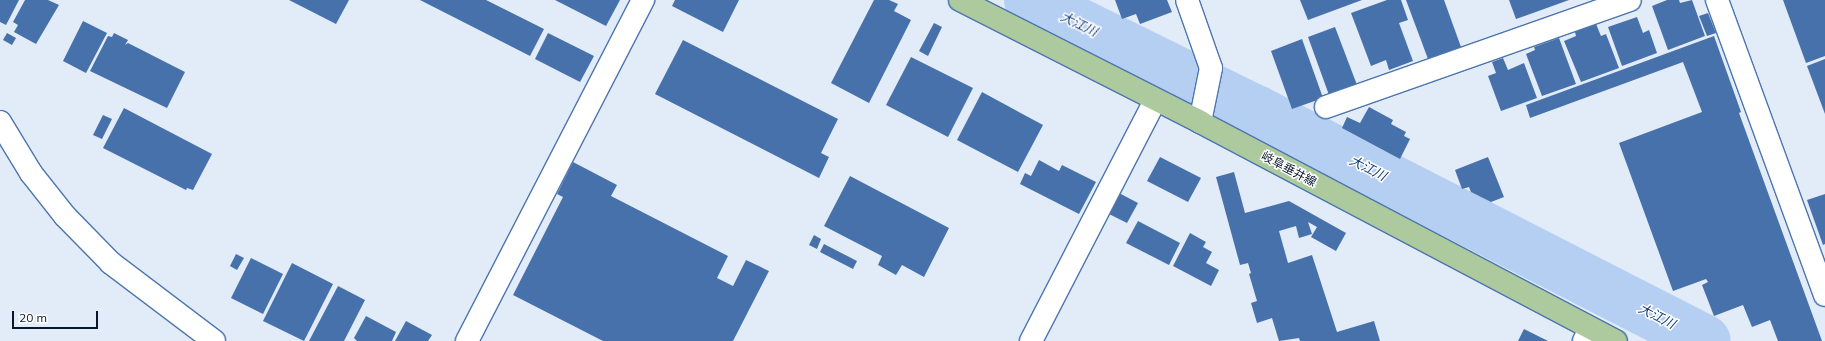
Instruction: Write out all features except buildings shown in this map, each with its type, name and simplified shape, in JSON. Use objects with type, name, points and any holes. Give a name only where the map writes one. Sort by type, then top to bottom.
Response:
[{"type":"main road","name":"岐阜垂井線","points":[[960,0],[1155,101],[1203,113],[1587,335],[1616,341]]},
{"type":"street","points":[[467,341],[643,0]]},
{"type":"street","points":[[1187,0],[1211,68],[1203,113]]},
{"type":"street","points":[[1326,107],[1630,0]]},
{"type":"street","points":[[1717,0],[1825,295]]},
{"type":"street","points":[[1031,341],[1155,101]]},
{"type":"street","points":[[0,122],[31,173],[96,248],[111,263],[214,341]]},
{"type":"waterway","name":"大江川","points":[[1030,0],[1256,111],[1705,341]]}]
